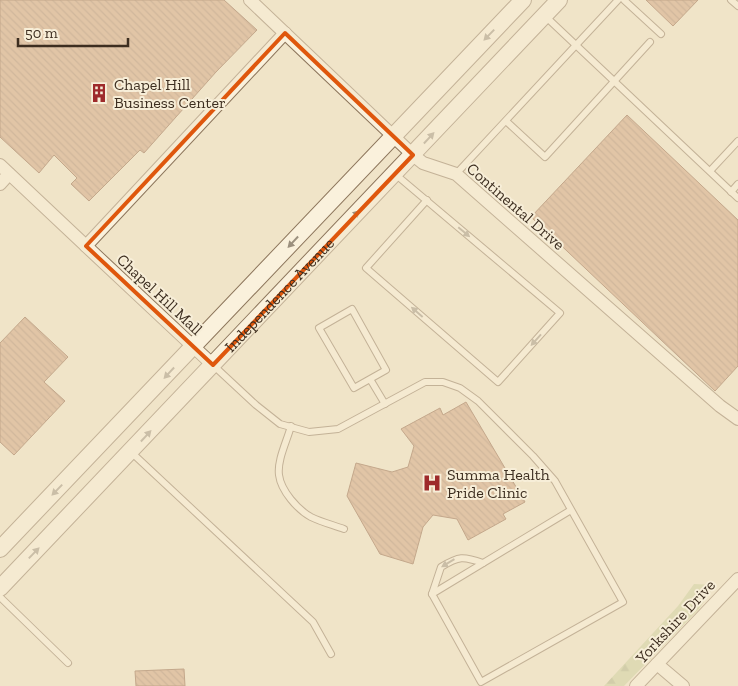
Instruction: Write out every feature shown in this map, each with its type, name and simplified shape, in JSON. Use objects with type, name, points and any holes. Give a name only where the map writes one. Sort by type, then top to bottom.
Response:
[{"type":"street","name":"Continental Drive","points":[[250,0],[413,155],[423,163],[456,174],[720,406],[738,419]]},
{"type":"street","name":"Independence Avenue","points":[[0,550],[523,0]]},
{"type":"street","name":"Independence Avenue","points":[[0,588],[559,0]]},
{"type":"street","points":[[86,246],[285,33]]},
{"type":"street","points":[[0,184],[4,170]]},
{"type":"street","name":"Chapel Hill Mall","points":[[4,170],[213,365]]},
{"type":"street","name":"Yorkshire Drive","points":[[636,686],[738,579]]},
{"type":"street","points":[[657,664],[683,686]]},
{"type":"lane","points":[[456,174],[618,0]]},
{"type":"lane","points":[[624,0],[661,34]]},
{"type":"lane","points":[[731,0],[738,6]]},
{"type":"lane","points":[[544,15],[738,198]]},
{"type":"lane","points":[[506,121],[544,157],[650,42]]},
{"type":"lane","points":[[710,171],[738,140]]},
{"type":"lane","points":[[395,174],[427,200],[560,313],[498,382],[366,268],[427,200]]},
{"type":"lane","points":[[731,192],[738,184]]},
{"type":"lane","points":[[352,309],[386,370],[370,379],[354,388],[319,328],[352,309]]},
{"type":"lane","points":[[213,365],[256,405],[280,424],[309,432],[338,429],[425,382],[443,382],[460,388],[478,401],[534,456],[555,481],[622,602],[481,682],[432,594],[441,567],[457,558],[468,558],[482,563]]},
{"type":"lane","points":[[370,379],[385,404]]},
{"type":"lane","points":[[291,426],[280,462],[279,475],[284,490],[310,517],[344,529]]},
{"type":"lane","points":[[131,452],[312,622],[331,654]]},
{"type":"lane","points":[[432,594],[571,510]]},
{"type":"lane","points":[[0,597],[68,663]]},
{"type":"highlighted area","points":[[285,33],[413,155],[213,365],[86,246]]},
{"type":"green space","points":[[694,584],[715,585],[699,609],[624,686],[604,686],[678,606]]},
{"type":"building","name":"Chapel Hill Business Center","points":[[0,0],[224,0],[257,30],[216,72],[144,153],[140,150],[89,201],[71,184],[77,178],[54,155],[39,173],[0,137]]},
{"type":"building","points":[[646,0],[698,0],[673,26]]},
{"type":"building","points":[[627,115],[738,220],[738,366],[715,391],[531,217]]},
{"type":"building","points":[[25,317],[68,357],[44,382],[65,401],[14,455],[0,442],[0,343]]},
{"type":"building","points":[[466,402],[525,502],[503,514],[506,519],[468,540],[457,519],[433,515],[423,527],[413,564],[380,554],[347,496],[356,463],[392,472],[408,467],[414,446],[401,429],[440,408],[443,415]]},
{"type":"building","points":[[184,669],[185,686],[136,686],[135,671]]},
{"type":"place","name":"Chapel Hill Business Center","points":[[99,93]]},
{"type":"place","name":"Summa Health Pride Clinic","points":[[432,483]]}]
